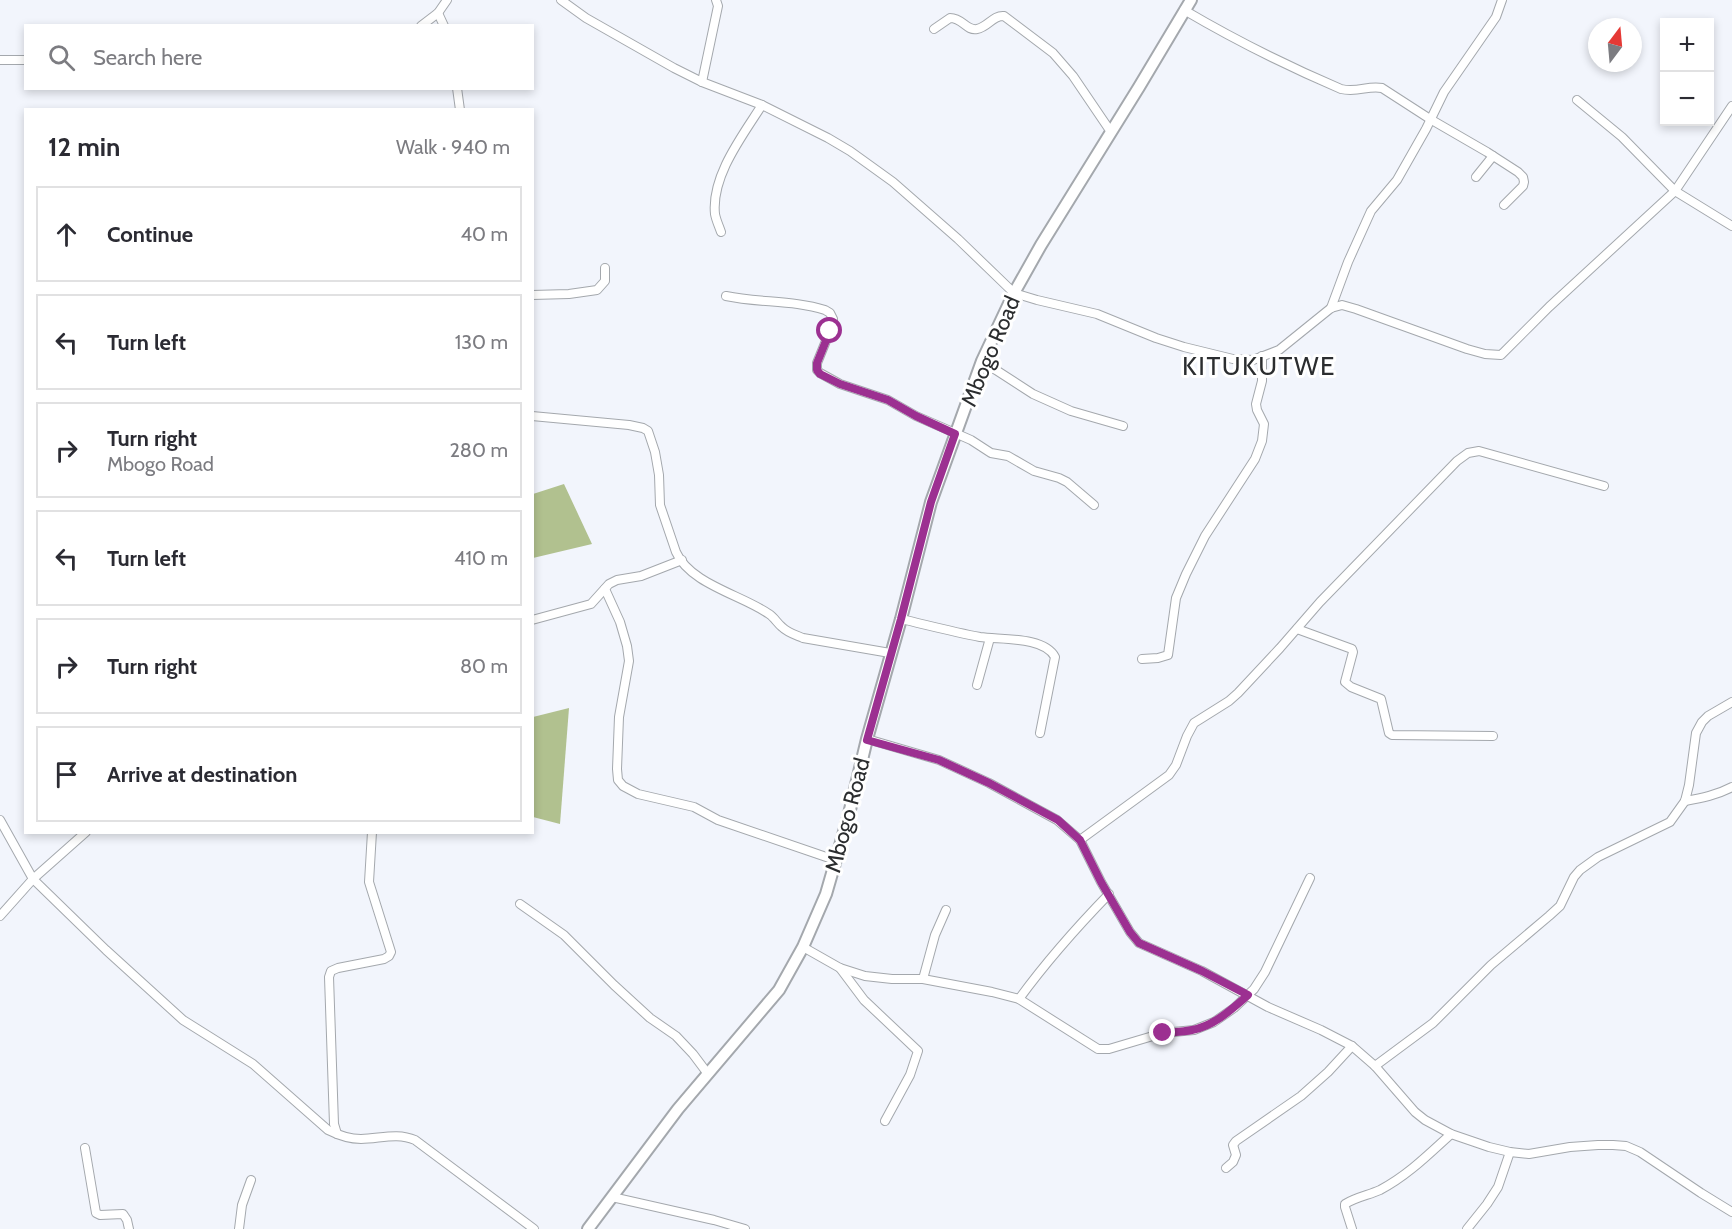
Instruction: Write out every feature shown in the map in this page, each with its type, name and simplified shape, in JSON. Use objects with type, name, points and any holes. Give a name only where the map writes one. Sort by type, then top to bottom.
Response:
[{"type":"main road","name":"Mbogo Road","points":[[593,1227],[612,1197],[678,1108],[779,990],[803,947],[826,894],[848,818],[931,502],[982,361],[1014,292],[1041,245],[1191,0]]},
{"type":"street","points":[[424,24],[438,13],[447,0]]},
{"type":"street","points":[[561,0],[586,18],[674,68],[702,82],[762,105],[828,138],[870,164],[958,239],[1014,292],[1037,300],[1097,314],[1156,338],[1233,359],[1253,360],[1279,350],[1331,308],[1342,305],[1467,349],[1501,355],[1549,307],[1675,191],[1731,111]]},
{"type":"street","points":[[702,82],[718,6],[716,0]]},
{"type":"street","points":[[1331,308],[1348,262],[1371,211],[1397,180],[1444,92],[1496,17],[1502,0]]},
{"type":"street","points":[[1184,10],[1267,56],[1341,89],[1352,91],[1382,88],[1520,174],[1524,182],[1504,205]]},
{"type":"street","points":[[438,13],[443,24]]},
{"type":"street","points":[[934,29],[950,18],[962,20],[974,29],[980,28],[996,16],[1004,16],[1053,53],[1073,76],[1111,132]]},
{"type":"street","points":[[0,60],[24,60]]},
{"type":"street","points":[[457,90],[460,108]]},
{"type":"street","points":[[1577,100],[1622,137],[1675,191],[1732,226]]},
{"type":"street","points":[[721,232],[715,214],[716,198],[724,166],[762,105]]},
{"type":"street","points":[[1476,177],[1493,156]]},
{"type":"street","points":[[534,295],[597,290],[605,281],[605,268]]},
{"type":"street","points":[[726,296],[776,301],[825,310],[832,319],[830,331],[817,363],[817,370],[820,374],[840,384],[888,400],[916,416],[971,440],[991,453],[1008,456],[1034,471],[1059,478],[1094,505]]},
{"type":"street","points":[[1142,659],[1168,655],[1174,606],[1186,574],[1205,536],[1255,459],[1264,431],[1264,424],[1256,404],[1262,381],[1262,357]]},
{"type":"street","points":[[982,361],[1033,394],[1071,411],[1123,426]]},
{"type":"street","points":[[534,416],[629,425],[648,431],[659,475],[660,505],[676,552],[695,573],[769,614],[792,634],[803,638],[890,653]]},
{"type":"street","points":[[1080,840],[1169,775],[1176,765],[1194,723],[1229,701],[1320,602],[1467,453],[1479,451],[1604,486]]},
{"type":"street","points":[[534,619],[591,604],[609,584],[617,580],[640,576],[682,560]]},
{"type":"street","points":[[605,589],[620,622],[629,661],[618,726],[616,769],[618,780],[623,786],[638,794],[694,807],[718,820],[835,860]]},
{"type":"street","points":[[901,619],[990,638],[1019,640],[1048,649],[1054,654],[1040,733]]},
{"type":"street","points":[[1297,629],[1352,649],[1345,682],[1351,687],[1381,699],[1389,733],[1392,735],[1492,736]]},
{"type":"street","points":[[977,685],[990,638]]},
{"type":"street","points":[[1375,1066],[1434,1023],[1491,965],[1560,906],[1580,870],[1598,857],[1670,822],[1685,801],[1696,733],[1708,716],[1732,702]]},
{"type":"street","points":[[867,740],[939,760],[989,783],[1058,820],[1080,840],[1108,894],[1139,943],[1202,971],[1268,1007],[1352,1046],[1375,1066],[1415,1112],[1425,1120],[1451,1134],[1489,1148],[1510,1152],[1529,1154],[1570,1147],[1613,1144],[1626,1146],[1640,1152],[1732,1212]]},
{"type":"street","points":[[1685,801],[1702,798],[1732,787]]},
{"type":"street","points":[[0,820],[33,879],[183,1020],[252,1064],[328,1130],[357,1139],[387,1136],[415,1140],[534,1229]]},
{"type":"street","points":[[0,916],[33,879],[85,834]]},
{"type":"street","points":[[337,1134],[334,1124],[329,977],[331,971],[338,968],[384,959],[391,952],[369,882],[372,834]]},
{"type":"street","points":[[803,947],[840,968],[865,976],[923,980],[1018,999],[1103,1050],[1163,1033],[1194,1030],[1218,1019],[1248,995],[1265,972],[1310,878]]},
{"type":"street","points":[[1018,999],[1064,941],[1108,894]]},
{"type":"street","points":[[520,904],[564,935],[650,1018],[676,1036],[708,1074]]},
{"type":"street","points":[[923,980],[935,935],[946,910]]},
{"type":"street","points":[[840,968],[864,1000],[918,1051],[910,1075],[885,1121]]},
{"type":"street","points":[[1226,1168],[1233,1162],[1236,1155],[1233,1145],[1236,1141],[1301,1096],[1352,1046]]},
{"type":"street","points":[[1352,1229],[1345,1204],[1379,1191],[1410,1171],[1451,1134]]},
{"type":"street","points":[[85,1148],[96,1213],[100,1215],[123,1214],[129,1229]]},
{"type":"street","points":[[1467,1229],[1498,1187],[1510,1152]]},
{"type":"street","points":[[239,1229],[242,1205],[251,1180]]},
{"type":"street","points":[[612,1197],[746,1229]]},
{"type":"green space","points":[[564,484],[592,544],[534,558],[534,494]]},
{"type":"green space","points":[[569,708],[560,824],[534,817],[534,717]]},
{"type":"district","name":"KITUKUTWE","points":[[1259,366]]},
{"type":"route","points":[[830,331],[817,363],[817,370],[820,374],[840,384],[888,400],[955,434],[931,502],[867,740],[939,760],[989,783],[1058,820],[1080,840],[1101,882],[1130,932],[1139,943],[1202,971],[1248,995],[1234,1008],[1208,1025],[1194,1030],[1163,1033]]}]
